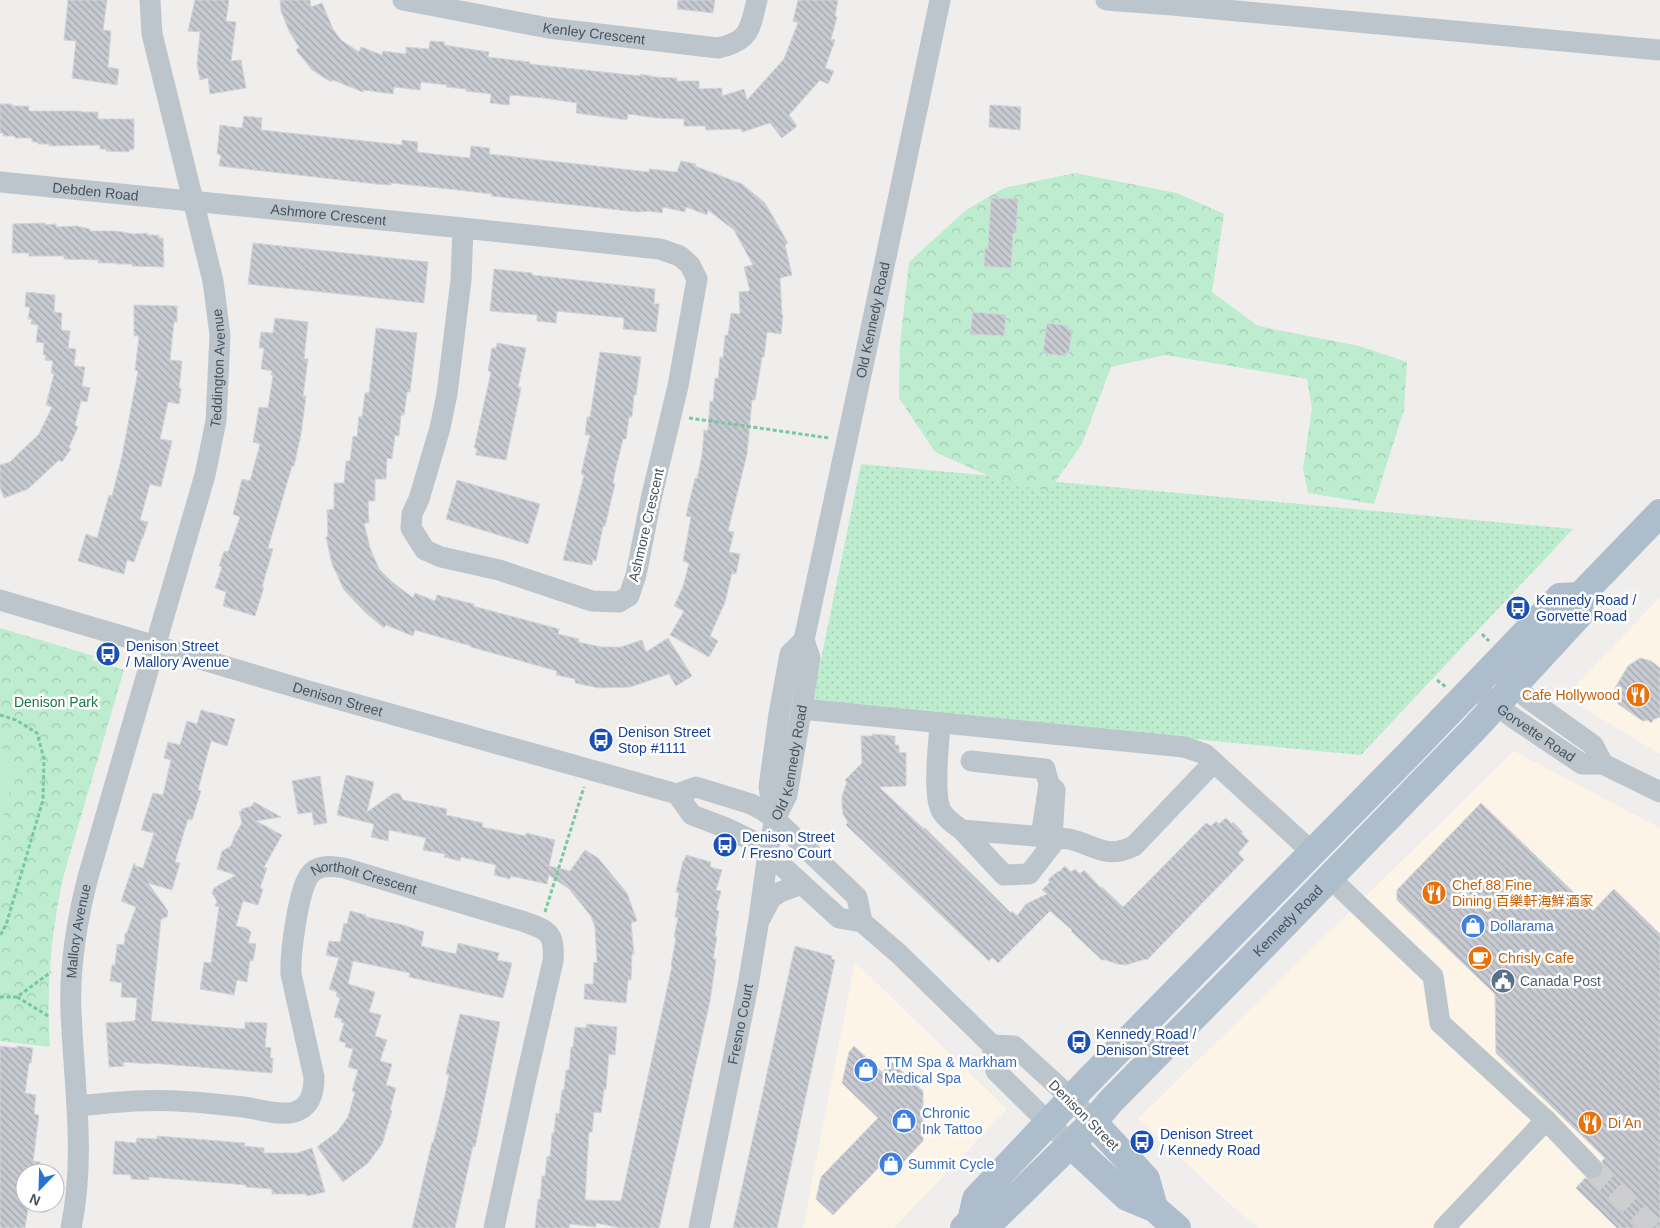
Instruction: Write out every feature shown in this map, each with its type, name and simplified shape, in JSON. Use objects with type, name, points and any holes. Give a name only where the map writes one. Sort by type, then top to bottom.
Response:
[{"type":"main road","points":[[1580,596],[1655,525]]},
{"type":"main road","name":"Kennedy Road","points":[[1580,596],[1579,615],[1505,696],[1238,972],[1111,1100],[1093,1122],[997,1216],[968,1224],[976,1199],[1560,597],[1580,596]]},
{"type":"main road","name":"Denison Street","points":[[1093,1122],[1146,1178],[1154,1208]]},
{"type":"main road","name":"Denison Street","points":[[1070,1144],[1127,1197],[1154,1208],[1177,1228]]},
{"type":"street","name":"Teddington Avenue","points":[[150,0],[152,34],[212,281],[220,335],[216,421],[205,475],[156,645]]},
{"type":"street","name":"Kenley Crescent","points":[[403,0],[548,28],[718,48],[730,45],[750,30],[757,0]]},
{"type":"street","name":"Old Kennedy Road","points":[[775,820],[787,795],[810,658],[804,640],[940,0]]},
{"type":"street","points":[[1106,0],[1660,50]]},
{"type":"street","name":"Debden Road","points":[[0,182],[192,201]]},
{"type":"street","name":"Ashmore Crescent","points":[[192,201],[463,228],[660,249],[680,256],[690,265],[697,279],[678,386],[636,575],[629,596],[619,602],[592,601],[500,570],[441,557],[426,550],[412,528],[412,514],[419,499],[440,428],[447,394],[461,280],[463,228]]},
{"type":"street","name":"Denison Street","points":[[0,600],[305,690],[677,794],[696,787],[751,804],[775,820],[857,897],[862,922]]},
{"type":"street","name":"Old Kennedy Road","points":[[775,820],[769,787],[779,714],[790,654],[804,640]]},
{"type":"street","name":"Mallory Avenue","points":[[71,1228],[78,1183],[78,1106],[71,1012],[72,968],[77,924],[88,877],[156,645]]},
{"type":"street","name":"Gorvette Road","points":[[1492,668],[1505,696],[1549,743],[1582,764],[1603,764],[1660,792]]},
{"type":"street","name":"Gorvette Road","points":[[1473,687],[1505,696]]},
{"type":"street","points":[[801,709],[1184,747],[1205,754],[1312,852]]},
{"type":"street","points":[[940,723],[936,799],[942,812],[962,830],[1004,875],[1028,874],[1050,838],[1055,790],[1049,784],[1045,769],[971,761]]},
{"type":"street","points":[[962,830],[1081,842],[1102,851],[1124,851],[1134,846],[1214,762]]},
{"type":"street","points":[[677,794],[692,815],[738,833],[768,853],[839,918],[862,922],[899,954],[992,1045]]},
{"type":"street","name":"Fresno Court","points":[[699,1228],[748,986],[768,853],[775,820]]},
{"type":"street","name":"Northolt Crescent","points":[[78,1106],[135,1101],[183,1101],[245,1107],[286,1114],[299,1110],[309,1101],[314,1090],[314,1077],[291,974],[290,959],[303,889],[309,874],[321,867],[344,868],[541,928]]},
{"type":"street","points":[[1330,877],[1433,976],[1440,1023],[1546,1120],[1592,1168]]},
{"type":"street","points":[[759,919],[771,898],[780,892],[802,884]]},
{"type":"street","points":[[494,1228],[553,961],[554,948],[551,936],[541,928]]},
{"type":"street","name":"Denison Street","points":[[1070,1144],[996,1071],[992,1045],[1014,1046],[1093,1122]]},
{"type":"street","points":[[1444,1228],[1546,1120]]},
{"type":"path","points":[[671,415],[846,440]]},
{"type":"path","points":[[0,715],[16,720],[37,733],[44,759],[43,800],[6,925],[0,936]]},
{"type":"path","points":[[541,928],[580,800]]},
{"type":"path","points":[[17,997],[51,972]]},
{"type":"path","points":[[0,997],[17,997],[50,1017]]},
{"type":"shaded area","points":[[1660,597],[1660,754],[1565,697]]},
{"type":"shaded area","points":[[1514,751],[1660,828],[1660,1228],[1259,1228],[1243,1216],[1138,1119]]},
{"type":"shaded area","points":[[855,962],[1007,1109],[894,1228],[803,1228]]},
{"type":"green space","points":[[1075,173],[1177,193],[1224,214],[1212,292],[1258,326],[1359,346],[1407,362],[1404,410],[1374,504],[1308,493],[1303,468],[1312,409],[1307,379],[1165,355],[1111,367],[1082,444],[1049,491],[1002,482],[935,452],[899,398],[900,345],[909,262],[966,210],[1004,188]]},
{"type":"green space","points":[[861,464],[1573,529],[1361,755],[812,703]]},
{"type":"green space","name":"Denison Park","points":[[0,628],[94,656],[92,660],[124,670],[64,874],[56,917],[49,982],[50,1047],[0,1041]]},
{"type":"green space","points":[[0,748],[4,749],[14,773],[0,831]]},
{"type":"building","points":[[68,0],[107,0],[103,30],[111,31],[108,67],[119,69],[117,85],[72,78],[76,41],[64,40]]},
{"type":"building","points":[[195,0],[229,0],[226,21],[236,22],[231,61],[241,60],[246,88],[210,94],[208,78],[200,80],[197,64],[200,32],[188,31]]},
{"type":"building","points":[[280,0],[310,0],[311,7],[322,3],[333,29],[341,40],[359,52],[361,47],[382,55],[383,51],[406,54],[406,47],[429,49],[430,41],[445,42],[444,45],[489,52],[488,57],[530,62],[529,64],[677,78],[677,81],[699,81],[699,89],[722,88],[722,96],[744,89],[747,100],[784,59],[798,23],[793,21],[798,0],[838,0],[835,16],[837,17],[831,39],[835,40],[825,68],[834,71],[828,84],[820,80],[789,115],[797,126],[782,138],[770,123],[742,132],[741,129],[706,130],[705,126],[684,126],[684,119],[628,114],[627,120],[576,113],[577,103],[544,98],[510,95],[509,105],[490,103],[491,94],[421,82],[420,90],[394,87],[393,94],[364,90],[363,92],[333,80],[331,82],[312,70],[296,50],[299,47],[289,31],[281,11]]},
{"type":"building","points":[[678,0],[715,0],[713,13],[677,9]]},
{"type":"building","points":[[0,104],[29,106],[29,111],[98,112],[98,119],[134,119],[134,149],[129,150],[129,152],[106,151],[106,149],[100,149],[100,145],[49,146],[49,144],[32,142],[32,138],[3,136],[3,133],[0,133]]},
{"type":"building","points":[[990,105],[1021,107],[1020,130],[989,127]]},
{"type":"building","points":[[244,116],[262,118],[261,130],[402,145],[402,140],[418,142],[417,152],[470,158],[471,146],[490,148],[489,154],[649,172],[649,169],[677,172],[681,161],[696,164],[695,166],[742,184],[765,203],[788,243],[785,245],[792,275],[780,278],[783,315],[781,334],[767,332],[755,400],[752,400],[747,454],[728,531],[734,532],[729,552],[740,554],[736,574],[732,573],[725,602],[710,636],[718,641],[709,657],[670,635],[684,611],[674,606],[683,587],[689,563],[683,561],[691,517],[686,516],[695,478],[697,479],[702,455],[704,430],[708,431],[710,401],[713,402],[715,378],[718,379],[720,357],[723,358],[725,335],[728,335],[731,313],[740,314],[739,292],[750,291],[744,267],[753,265],[734,230],[708,210],[707,215],[686,207],[685,212],[663,207],[662,213],[638,212],[491,196],[492,194],[449,189],[391,183],[391,185],[376,184],[219,166],[221,155],[217,154],[220,125],[242,128]]},
{"type":"building","points":[[991,198],[1018,199],[1016,233],[1013,233],[1011,268],[984,266],[985,248],[988,248]]},
{"type":"building","points":[[45,223],[45,225],[56,224],[56,227],[77,226],[90,229],[90,231],[117,231],[159,235],[159,238],[163,238],[164,267],[98,263],[98,260],[64,259],[64,256],[29,256],[29,253],[12,253],[13,224]]},
{"type":"building","points":[[253,243],[428,262],[424,303],[248,284]]},
{"type":"building","points":[[494,269],[655,289],[654,304],[659,304],[656,332],[623,329],[624,318],[557,311],[556,323],[537,321],[537,315],[490,311]]},
{"type":"building","points":[[26,292],[55,295],[54,312],[62,313],[61,330],[70,331],[68,348],[76,349],[74,366],[85,367],[82,386],[90,388],[87,402],[81,401],[75,425],[78,427],[69,447],[71,449],[62,462],[59,460],[28,489],[4,498],[0,487],[0,465],[10,462],[39,434],[52,407],[46,405],[54,374],[51,373],[53,361],[45,360],[46,355],[43,355],[44,343],[36,342],[38,325],[31,324],[32,319],[28,319],[30,307],[25,307]]},
{"type":"building","points":[[134,305],[177,306],[177,322],[174,322],[170,360],[182,361],[179,388],[181,389],[179,404],[168,402],[160,439],[172,441],[161,487],[150,484],[140,520],[148,522],[134,562],[127,560],[124,574],[78,561],[86,534],[97,538],[109,495],[112,496],[122,456],[138,371],[135,370],[139,336],[134,336]]},
{"type":"building","points":[[973,312],[1006,315],[1004,336],[970,334]]},
{"type":"building","points":[[275,318],[308,322],[304,359],[308,359],[303,396],[306,396],[294,466],[292,466],[268,548],[273,549],[255,616],[223,606],[226,592],[215,588],[222,567],[219,566],[224,551],[228,552],[240,517],[233,514],[242,479],[250,481],[260,444],[253,442],[259,407],[268,408],[273,375],[271,375],[272,371],[261,369],[264,348],[259,348],[261,332],[273,333]]},
{"type":"building","points":[[1047,323],[1068,326],[1068,329],[1072,330],[1069,353],[1065,353],[1064,356],[1043,353]]},
{"type":"building","points":[[376,328],[417,333],[410,392],[407,392],[404,415],[401,415],[399,436],[395,435],[392,459],[387,458],[386,479],[375,479],[375,501],[368,501],[369,523],[364,523],[370,548],[379,569],[413,598],[415,593],[435,601],[437,595],[474,604],[473,606],[559,629],[558,634],[579,639],[578,642],[601,647],[621,647],[642,640],[646,652],[668,638],[692,676],[676,686],[669,674],[630,687],[599,688],[575,683],[575,679],[556,675],[557,671],[471,646],[415,630],[413,636],[386,625],[384,628],[366,613],[344,590],[332,564],[326,537],[328,536],[327,510],[334,509],[334,483],[344,483],[346,461],[350,461],[353,436],[357,437],[359,416],[362,417],[365,393],[369,393]]},
{"type":"building","points":[[497,343],[526,348],[518,387],[521,388],[506,460],[476,455],[477,448],[474,448],[491,372],[488,371],[492,348],[496,348]]},
{"type":"building","points":[[600,352],[641,357],[632,417],[629,417],[626,439],[623,439],[605,526],[603,526],[596,561],[593,560],[592,565],[563,560],[584,475],[581,474],[590,435],[585,435],[587,417],[590,417]]},
{"type":"building","points":[[457,480],[540,504],[528,544],[446,519]]},
{"type":"building","name":"Cafe Hollywood","points":[[1640,658],[1651,661],[1660,668],[1660,717],[1654,719],[1651,723],[1648,720],[1643,721],[1618,704],[1615,688],[1628,666]]},
{"type":"building","points":[[201,710],[235,719],[227,746],[211,741],[198,790],[201,791],[192,820],[188,819],[175,862],[180,863],[172,890],[148,883],[168,911],[167,917],[161,919],[151,1021],[245,1029],[245,1022],[267,1023],[265,1047],[271,1048],[270,1058],[273,1058],[272,1073],[151,1063],[123,1062],[124,1066],[109,1067],[106,1023],[135,1021],[137,998],[121,997],[122,983],[110,981],[112,965],[115,965],[117,944],[124,945],[125,934],[136,907],[121,901],[134,863],[136,866],[143,868],[154,833],[141,830],[153,793],[163,795],[171,760],[164,758],[168,742],[180,745],[187,721],[197,724]]},
{"type":"building","points":[[872,734],[895,736],[895,745],[899,745],[899,752],[906,753],[906,786],[879,787],[925,828],[1011,913],[1012,911],[1017,916],[1026,904],[1047,894],[1042,890],[1050,882],[1048,880],[1065,866],[1071,872],[1075,869],[1080,874],[1084,870],[1123,907],[1206,823],[1211,826],[1216,821],[1219,824],[1226,818],[1243,832],[1241,833],[1249,841],[1238,853],[1244,860],[1147,960],[1125,965],[1102,960],[1050,911],[998,963],[992,957],[989,961],[846,825],[848,822],[843,814],[842,805],[842,796],[847,782],[845,780],[862,763],[861,736],[872,736]]},
{"type":"building","points":[[346,775],[374,782],[367,812],[394,793],[400,794],[403,800],[447,809],[446,815],[483,823],[482,827],[526,836],[526,833],[555,840],[549,866],[570,871],[585,850],[598,858],[627,893],[637,921],[631,923],[634,954],[632,954],[631,980],[628,980],[626,1003],[584,999],[585,984],[593,984],[594,962],[597,963],[595,927],[591,916],[569,889],[549,875],[547,884],[511,876],[510,879],[494,875],[496,865],[461,857],[460,861],[444,857],[445,854],[423,850],[426,838],[389,830],[388,841],[371,837],[374,824],[337,815]]},
{"type":"building","points":[[320,776],[327,823],[314,825],[312,812],[298,814],[292,781]]},
{"type":"building","points":[[254,802],[281,817],[256,821],[282,835],[264,867],[267,868],[260,888],[263,889],[258,905],[243,901],[236,926],[246,928],[251,932],[248,943],[256,944],[253,961],[250,960],[247,982],[237,980],[234,995],[200,989],[204,962],[211,963],[219,907],[215,906],[217,901],[212,893],[214,888],[236,875],[217,869],[222,851],[231,846],[242,823],[239,811],[241,812],[242,809],[252,806]]},
{"type":"building","points":[[1481,803],[1593,911],[1614,889],[1660,934],[1660,1228],[1617,1228],[1576,1188],[1585,1178],[1594,1180],[1601,1177],[1604,1171],[1602,1161],[1605,1158],[1496,1053],[1495,994],[1397,900],[1397,890]]},
{"type":"building","points":[[686,855],[711,862],[710,867],[722,870],[716,890],[721,891],[716,910],[719,911],[713,959],[716,959],[710,1001],[659,1228],[621,1228],[596,1223],[596,1227],[570,1224],[569,1228],[535,1228],[542,1176],[545,1176],[547,1156],[550,1157],[552,1133],[554,1133],[556,1113],[559,1114],[566,1070],[569,1070],[575,1027],[586,1028],[587,1024],[617,1027],[615,1055],[609,1054],[606,1089],[604,1089],[601,1113],[594,1112],[592,1132],[589,1132],[585,1200],[621,1201],[672,966],[676,938],[674,937],[678,917],[675,917],[679,893],[676,892]]},
{"type":"building","points":[[350,911],[424,932],[421,946],[456,954],[458,943],[499,953],[497,960],[512,963],[503,998],[409,977],[410,973],[353,961],[348,984],[375,992],[369,1012],[381,1015],[375,1036],[387,1040],[380,1061],[392,1064],[386,1085],[396,1088],[390,1110],[392,1111],[382,1144],[368,1163],[343,1182],[317,1147],[337,1132],[348,1117],[355,1092],[352,1091],[358,1070],[348,1067],[353,1049],[345,1047],[346,1043],[339,1041],[344,1023],[341,1022],[342,1019],[334,1017],[340,998],[336,996],[337,992],[329,989],[339,958],[326,955],[329,941],[340,942],[344,923],[347,924]]},
{"type":"building","points":[[795,946],[832,956],[831,959],[835,960],[789,1175],[777,1228],[733,1228]]},
{"type":"building","points":[[460,1014],[500,1022],[475,1147],[473,1146],[455,1228],[412,1228],[445,1095],[449,1075],[446,1074]]},
{"type":"building","points":[[0,1046],[33,1048],[25,1093],[36,1095],[34,1114],[39,1115],[33,1161],[40,1163],[15,1163],[15,1213],[27,1213],[25,1228],[0,1228]]},
{"type":"building","points":[[854,1046],[882,1072],[892,1062],[923,1091],[923,1141],[895,1171],[885,1161],[833,1215],[816,1199],[821,1177],[878,1118],[842,1083],[849,1052]]},
{"type":"building","points":[[157,1136],[245,1143],[244,1146],[264,1148],[264,1153],[297,1153],[312,1148],[325,1192],[307,1196],[306,1194],[272,1194],[272,1189],[246,1187],[246,1185],[149,1177],[149,1180],[131,1179],[131,1175],[113,1174],[115,1141],[136,1143],[137,1138],[157,1139]]},
{"type":"tunnel","points":[[1592,1168],[1654,1228]]},
{"type":"place","name":"Kennedy Road / Gorvette Road","points":[[1518,608]]},
{"type":"place","name":"Denison Street / Mallory Avenue","points":[[108,654]]},
{"type":"place","name":"Cafe Hollywood","points":[[1638,695]]},
{"type":"place","name":"Denison Street Stop #1111","points":[[601,740]]},
{"type":"place","name":"Denison Street / Fresno Court","points":[[725,845]]},
{"type":"place","name":"Chef 88 Fine Dining 百樂軒海鮮酒家","points":[[1434,893]]},
{"type":"place","name":"Dollarama","points":[[1473,926]]},
{"type":"place","name":"Chrisly Cafe","points":[[1480,958]]},
{"type":"place","name":"Canada Post","points":[[1503,981]]},
{"type":"place","name":"Kennedy Road / Denison Street","points":[[1079,1042]]},
{"type":"place","name":"TTM Spa & Markham Medical Spa","points":[[866,1070]]},
{"type":"place","name":"Chronic Ink Tattoo","points":[[904,1121]]},
{"type":"place","name":"Di An","points":[[1590,1123]]},
{"type":"place","name":"Denison Street / Kennedy Road","points":[[1142,1142]]},
{"type":"place","name":"Summit Cycle","points":[[891,1164]]}]
